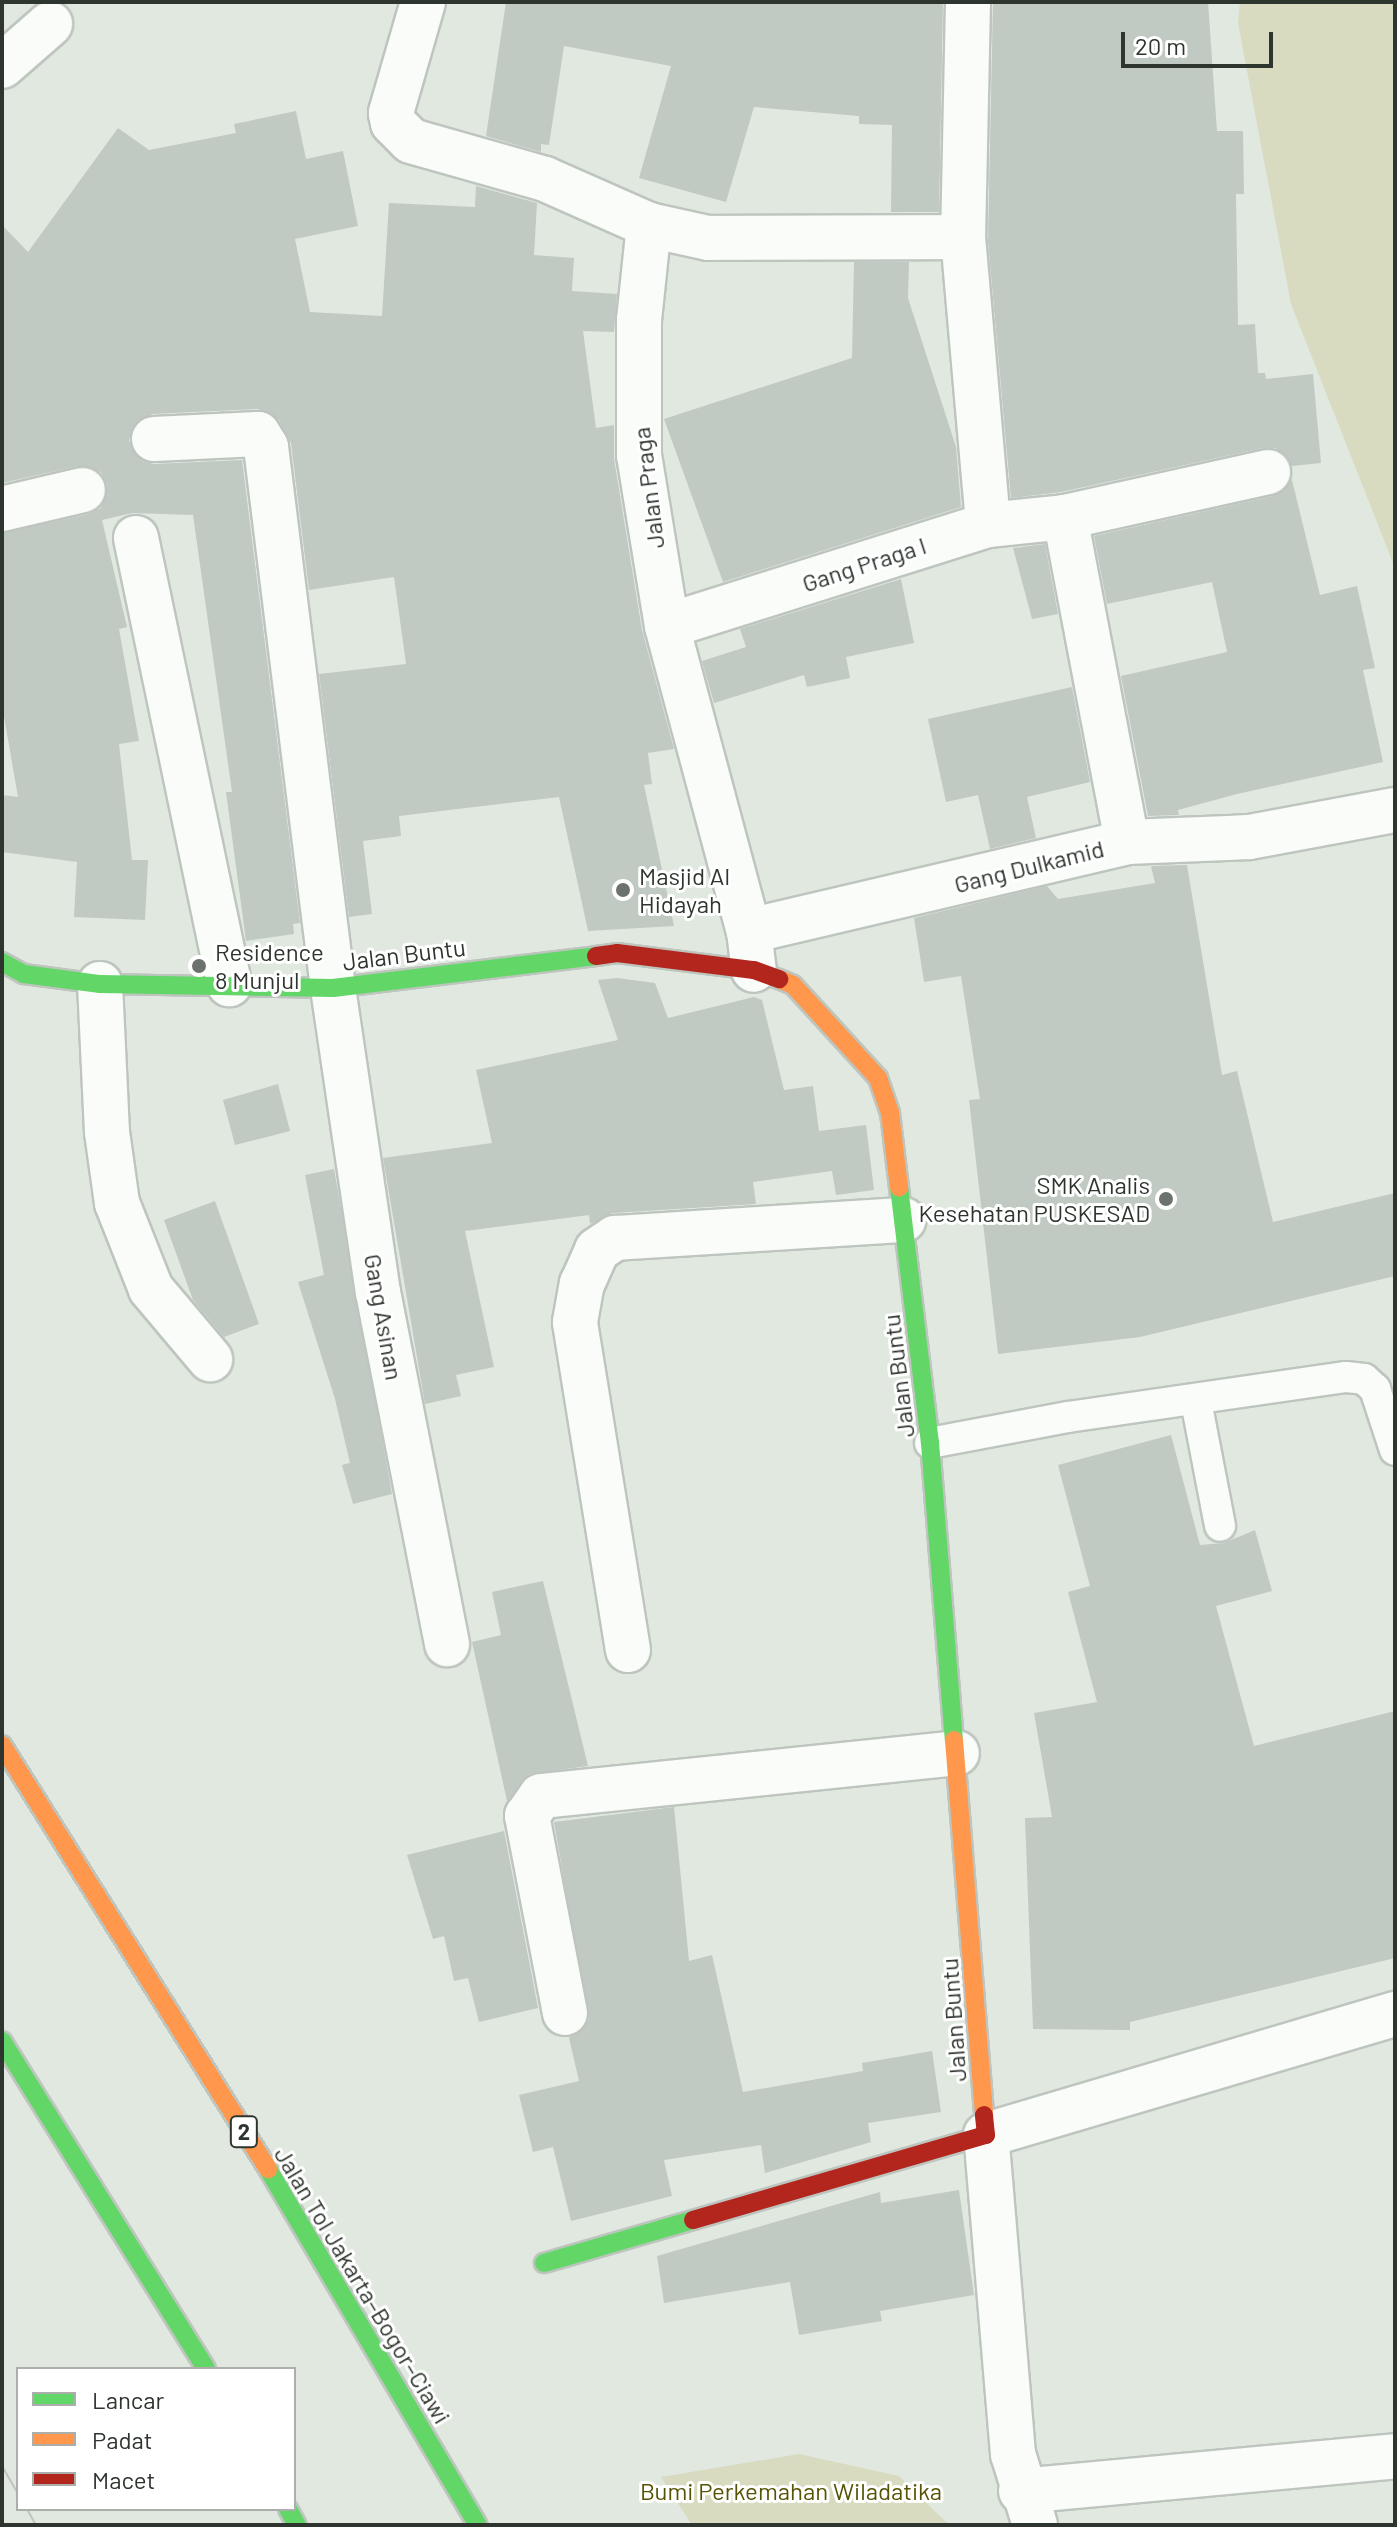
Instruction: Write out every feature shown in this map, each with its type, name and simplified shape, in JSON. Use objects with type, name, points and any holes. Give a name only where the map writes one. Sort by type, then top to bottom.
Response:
[{"type":"main road","name":"Jalan Buntu","points":[[2,962],[24,974],[100,984],[333,988],[617,953],[751,951],[793,985],[878,1078],[890,1113],[930,1443],[986,2135]]},
{"type":"main road","name":"Jalan Tol Jakarta–Bogor–Ciawi","points":[[2,1745],[297,2216],[478,2525]]},
{"type":"main road","points":[[2,2041],[205,2367]]},
{"type":"main road","points":[[544,2263],[986,2135]]},
{"type":"street","points":[[423,2],[391,113],[393,123],[411,141],[545,179],[649,225],[708,238],[963,237]]},
{"type":"street","points":[[968,2],[963,237],[988,525]]},
{"type":"street","points":[[2,66],[50,24]]},
{"type":"street","name":"Jalan Praga","points":[[649,225],[639,320],[639,455],[667,626],[751,951]]},
{"type":"street","name":"Gang Asinan","points":[[154,439],[258,434],[266,447],[333,988],[378,1292],[447,1644]]},
{"type":"street","name":"Gang Praga I","points":[[667,626],[988,525],[1065,517],[1268,472]]},
{"type":"street","points":[[2,509],[83,490]]},
{"type":"street","name":"Gang Dulkamid","points":[[751,951],[1127,842],[1065,517]]},
{"type":"street","points":[[136,538],[229,984]]},
{"type":"street","points":[[1127,842],[1249,837],[1395,810]]},
{"type":"street","points":[[100,984],[107,1132],[117,1203],[151,1289],[210,1359]]},
{"type":"street","points":[[628,1650],[575,1322],[582,1284],[597,1250],[615,1238],[903,1220]]},
{"type":"street","points":[[565,2013],[527,1816],[541,1796],[957,1753]]},
{"type":"street","points":[[1395,2014],[986,2135],[1013,2454],[1028,2508],[1395,2456]]},
{"type":"lane","points":[[930,1443],[1068,1417],[1364,1379],[1375,1389],[1395,1450]]},
{"type":"lane","points":[[1196,1401],[1220,1526]]},
{"type":"green space","points":[[1240,2],[1395,2],[1395,568],[1291,304],[1238,23]]},
{"type":"green space","name":"Bumi Perkemahan Wiladatika","points":[[799,2454],[899,2476],[949,2525],[692,2525],[661,2477]]},
{"type":"building","points":[[506,2],[943,2],[939,212],[891,212],[892,125],[859,124],[859,116],[754,107],[726,202],[639,178],[671,66],[564,46],[549,145],[541,144],[541,152],[486,136]]},
{"type":"building","points":[[993,2],[1208,2],[1217,131],[1243,131],[1244,194],[1236,194],[1238,325],[1255,324],[1258,373],[1265,373],[1266,379],[1313,374],[1321,463],[1292,466],[1276,448],[1263,448],[1061,492],[1011,498],[988,241]]},
{"type":"building","points":[[296,111],[306,159],[343,151],[358,226],[295,239],[310,312],[382,316],[389,203],[475,207],[476,186],[537,203],[534,255],[574,258],[572,291],[617,294],[614,332],[583,331],[596,428],[614,425],[614,459],[642,630],[674,749],[648,753],[652,784],[644,785],[674,926],[588,931],[559,797],[399,816],[401,836],[363,841],[372,914],[349,917],[319,674],[406,664],[394,577],[309,590],[291,443],[279,420],[258,409],[152,414],[132,427],[129,441],[142,461],[154,464],[242,460],[300,923],[293,924],[294,934],[246,941],[226,792],[232,792],[193,515],[132,513],[102,520],[127,627],[119,629],[139,741],[119,744],[132,860],[148,860],[145,920],[74,917],[77,862],[2,852],[2,795],[18,797],[2,705],[2,533],[89,514],[101,508],[107,485],[101,472],[78,466],[2,483],[2,225],[28,252],[118,128],[149,150],[236,133],[234,124]]},
{"type":"building","points":[[854,262],[909,262],[908,298],[956,447],[961,507],[723,582],[664,419],[852,358]]},
{"type":"building","points":[[1292,480],[1320,595],[1357,586],[1375,668],[1363,670],[1383,762],[1237,794],[1178,810],[1179,815],[1148,816],[1121,676],[1227,652],[1212,582],[1107,604],[1094,536],[1273,496]]},
{"type":"building","points":[[1045,544],[1058,614],[1032,619],[1013,548]]},
{"type":"building","points":[[901,579],[914,643],[846,657],[850,678],[807,687],[804,675],[714,703],[702,661],[746,647],[740,629]]},
{"type":"building","points":[[1072,687],[1090,782],[1027,797],[1036,838],[990,849],[978,795],[946,802],[928,719]]},
{"type":"building","name":"SMK Analis Kesehatan PUSKESAD","points":[[1187,865],[1222,1075],[1237,1071],[1273,1222],[1395,1193],[1395,1276],[1140,1337],[998,1354],[969,1100],[980,1099],[961,976],[924,982],[914,918],[1047,886],[1058,899],[1155,883],[1151,866]]},
{"type":"building","points":[[617,978],[655,983],[668,1018],[754,997],[762,1000],[784,1090],[813,1086],[819,1131],[866,1125],[874,1190],[836,1195],[832,1171],[753,1182],[756,1204],[613,1213],[590,1224],[589,1215],[465,1231],[494,1367],[456,1375],[461,1396],[425,1404],[383,1158],[492,1143],[476,1070],[618,1040],[598,980]]},
{"type":"building","points":[[278,1084],[290,1131],[235,1145],[223,1100]]},
{"type":"building","points":[[334,1169],[392,1494],[353,1504],[342,1465],[350,1463],[335,1399],[298,1282],[324,1275],[305,1175]]},
{"type":"building","points":[[215,1201],[259,1324],[224,1337],[193,1300],[164,1220]]},
{"type":"building","points":[[1171,1435],[1200,1545],[1224,1543],[1255,1530],[1272,1591],[1216,1606],[1254,1746],[1395,1711],[1395,1958],[1130,2022],[1130,2030],[1033,2029],[1025,1818],[1052,1817],[1034,1713],[1097,1702],[1068,1592],[1090,1586],[1058,1465]]},
{"type":"building","points":[[543,1581],[588,1766],[529,1774],[507,1801],[472,1642],[501,1635],[492,1592]]},
{"type":"building","points":[[674,1807],[689,1961],[712,1955],[743,2092],[863,2071],[862,2063],[932,2051],[941,2112],[868,2123],[871,2142],[765,2173],[761,2145],[664,2160],[672,2196],[571,2221],[553,2147],[533,2152],[519,2095],[579,2081],[569,2038],[589,2020],[554,1822]]},
{"type":"building","points":[[504,1831],[538,2008],[479,2022],[468,1978],[454,1981],[444,1936],[433,1939],[407,1855]]},
{"type":"building","points":[[959,2190],[974,2295],[880,2311],[882,2321],[799,2335],[790,2282],[664,2303],[657,2256],[880,2192],[881,2203]]},
{"type":"tram line","points":[[2,2466],[16,2490]]},
{"type":"tram line","points":[[28,2511],[36,2525]]},
{"type":"traffic: fast","points":[[2,962],[24,974],[100,984],[333,988],[596,956]]},
{"type":"traffic: fast","points":[[899,1187],[930,1443],[954,1740]]},
{"type":"traffic: fast","points":[[2,2041],[205,2367]]},
{"type":"traffic: fast","points":[[268,2169],[478,2525]]},
{"type":"traffic: fast","points":[[544,2263],[693,2220]]},
{"type":"traffic: fast","points":[[289,2511],[297,2525]]},
{"type":"traffic: slow","points":[[779,979],[793,985],[878,1078],[890,1113],[899,1187]]},
{"type":"traffic: slow","points":[[954,1740],[984,2115]]},
{"type":"traffic: slow","points":[[2,1745],[268,2169]]},
{"type":"traffic: jam","points":[[596,956],[617,953],[754,970],[779,979]]},
{"type":"traffic: jam","points":[[693,2220],[986,2135],[984,2115]]},
{"type":"place","name":"Masjid Al Hidayah","points":[[623,890]]},
{"type":"place","name":"Residence 8 Munjul","points":[[199,966]]},
{"type":"place","name":"SMK Analis Kesehatan PUSKESAD","points":[[1166,1199]]}]
